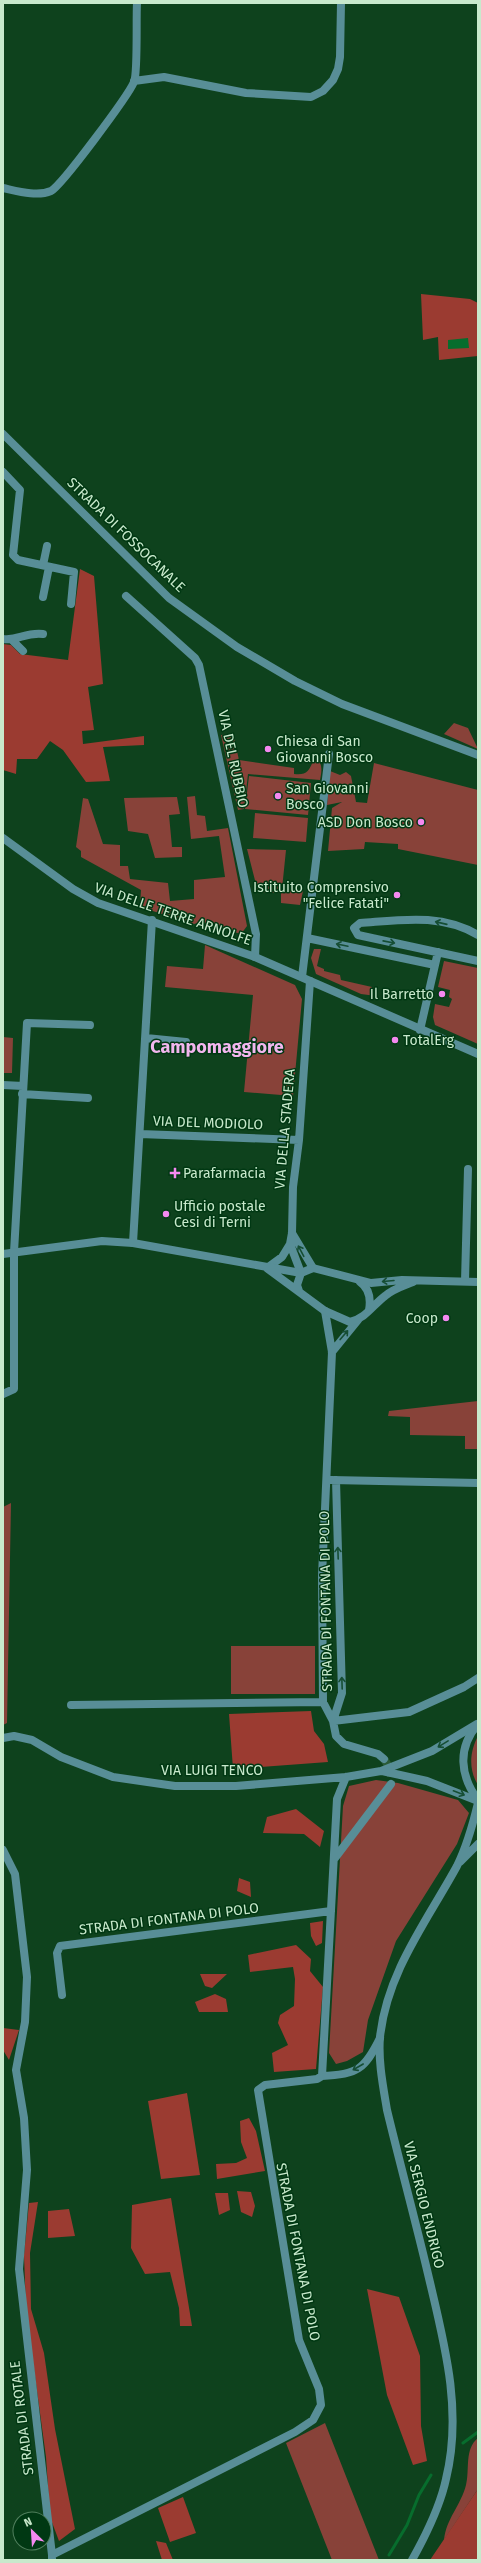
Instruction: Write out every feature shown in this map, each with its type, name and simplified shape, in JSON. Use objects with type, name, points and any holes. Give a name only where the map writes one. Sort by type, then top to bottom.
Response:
[{"type":"street","points":[[3,188],[35,194],[50,191],[62,183],[134,81],[137,3]]},
{"type":"street","points":[[134,81],[164,77],[246,93],[311,96],[323,91],[333,80],[338,68],[340,57],[341,3]]},
{"type":"street","name":"STRADA DI FOSSOCANALE","points":[[3,434],[169,598],[237,647],[295,681],[342,704],[478,755]]},
{"type":"street","points":[[3,472],[20,490],[13,555],[18,560],[74,572],[71,604]]},
{"type":"street","points":[[43,597],[47,546]]},
{"type":"street","name":"VIA DEL RUBBIO","points":[[126,596],[195,658],[199,665],[256,934],[255,957]]},
{"type":"street","points":[[3,639],[12,640],[30,633],[43,634]]},
{"type":"street","points":[[12,640],[23,651]]},
{"type":"street","points":[[302,977],[329,754]]},
{"type":"street","name":"VIA DELLE TERRE ARNOLFE","points":[[3,838],[86,898],[255,957],[478,1054]]},
{"type":"street","points":[[478,935],[467,929],[423,918],[360,924],[354,928],[358,935],[478,961]]},
{"type":"street","name":"VIA DEL MODIOLO","points":[[132,1242],[146,1038],[152,920]]},
{"type":"street","points":[[307,938],[435,965]]},
{"type":"street","points":[[420,1030],[438,952]]},
{"type":"street","name":"VIA DELLA STADERA","points":[[267,1268],[282,1257],[290,1244],[292,1233],[293,1187],[299,1140],[310,981]]},
{"type":"street","points":[[3,1394],[14,1390],[14,1252],[27,1023],[90,1025]]},
{"type":"street","points":[[146,1038],[186,1042]]},
{"type":"street","points":[[3,1085],[22,1090],[88,1098]]},
{"type":"street","name":"VIA DEL MODIOLO","points":[[140,1134],[299,1140]]},
{"type":"street","points":[[465,1282],[468,1169]]},
{"type":"street","points":[[292,1233],[313,1268]]},
{"type":"street","points":[[3,1254],[102,1241],[132,1242],[267,1268],[301,1273],[313,1268],[360,1282],[478,1282]]},
{"type":"street","points":[[290,1244],[301,1273],[297,1285],[298,1291]]},
{"type":"street","points":[[267,1268],[325,1311],[342,1320],[350,1322],[358,1320]]},
{"type":"street","points":[[332,1352],[358,1320],[369,1310],[397,1288],[416,1281]]},
{"type":"street","points":[[360,1282],[369,1292],[371,1300],[369,1310]]},
{"type":"street","name":"STRADA DI FONTANA DI POLO","points":[[325,1311],[332,1352],[322,1576],[323,1702],[333,1721],[336,1736],[344,1744],[378,1754],[384,1759]]},
{"type":"street","points":[[326,1480],[478,1483]]},
{"type":"street","name":"STRADA DI FONTANA DI POLO","points":[[333,1721],[342,1693],[336,1480]]},
{"type":"street","points":[[333,1721],[409,1712],[464,1687],[478,1678]]},
{"type":"street","name":"STRADA DI FONTANA DI POLO","points":[[71,1705],[323,1702]]},
{"type":"street","points":[[478,1724],[468,1738],[463,1760],[463,1771],[468,1787],[478,1801]]},
{"type":"street","name":"VIA LUIGI TENCO","points":[[3,1738],[14,1736],[32,1740],[61,1757],[113,1778],[167,1785],[236,1786],[346,1777],[381,1771],[432,1751],[478,1724]]},
{"type":"street","name":"VIA LUIGI TENCO","points":[[381,1771],[427,1781],[478,1801]]},
{"type":"street","points":[[346,1777],[337,1799],[322,2076],[342,2075],[358,2068],[369,2060],[380,2037]]},
{"type":"street","points":[[335,1858],[391,1784]]},
{"type":"street","name":"VIA SERGIO ENDRIGO","points":[[412,2560],[434,2513],[446,2480],[452,2433],[453,2394],[446,2352],[387,2110],[381,2075],[380,2037],[387,2006],[398,1972],[419,1928],[457,1865],[471,1831],[478,1801]]},
{"type":"street","name":"VIA SERGIO ENDRIGO","points":[[457,1865],[478,1844]]},
{"type":"street","name":"STRADA DI ROTALE","points":[[3,1850],[15,1874],[27,1978],[25,2022],[16,2070],[24,2118],[27,2170],[19,2269],[52,2558]]},
{"type":"street","name":"STRADA DI FONTANA DI POLO","points":[[62,1995],[57,1953],[60,1946],[331,1911]]},
{"type":"street","name":"STRADA DI FONTANA DI POLO","points":[[52,2558],[295,2432],[313,2420],[321,2405],[319,2389],[299,2340],[258,2090],[265,2084],[317,2079],[322,2076]]},
{"type":"shaded area","points":[[421,294],[470,299],[478,303],[478,356],[439,360],[438,337],[423,340]]},
{"type":"shaded area","points":[[468,338],[469,348],[448,349],[448,340]]},
{"type":"shaded area","points":[[80,569],[94,576],[103,684],[88,687],[94,730],[82,731],[83,744],[144,736],[144,745],[103,747],[110,781],[86,782],[63,750],[50,741],[37,759],[17,759],[16,774],[3,770],[3,644],[11,645],[20,654],[68,660]]},
{"type":"shaded area","points":[[454,723],[468,728],[478,749],[444,734]]},
{"type":"shaded area","points":[[233,734],[239,760],[294,768],[294,774],[303,774],[312,764],[315,756],[321,767],[320,780],[248,774],[244,809],[238,810],[221,735]]},
{"type":"shaded area","name":"ASD Don Bosco","points":[[374,763],[478,790],[478,865],[398,849],[398,844],[365,842],[364,849],[328,851],[332,808],[342,802],[327,805],[330,771],[340,775],[346,772],[351,776],[356,802],[367,803]]},
{"type":"shaded area","name":"San Giovanni Bosco","points":[[249,776],[311,783],[308,815],[245,809]]},
{"type":"shaded area","points":[[195,796],[197,815],[205,816],[207,831],[228,828],[247,926],[241,934],[201,922],[194,924],[140,907],[141,890],[81,857],[81,851],[76,847],[83,798],[88,799],[103,844],[120,845],[120,866],[128,866],[130,879],[168,883],[170,901],[194,899],[194,880],[225,877],[219,836],[191,839],[187,797]]},
{"type":"shaded area","points":[[177,797],[180,814],[169,815],[172,847],[182,847],[182,857],[155,858],[148,834],[128,831],[124,798]]},
{"type":"shaded area","points":[[255,813],[308,818],[306,842],[253,838]]},
{"type":"shaded area","points":[[247,849],[286,850],[282,889],[303,891],[300,905],[281,903],[281,893],[258,892]]},
{"type":"shaded area","points":[[205,945],[295,985],[302,999],[293,1096],[244,1092],[253,995],[165,987],[167,966],[203,969]]},
{"type":"shaded area","points":[[314,949],[321,949],[317,966],[324,969],[324,971],[340,975],[341,980],[372,987],[371,992],[378,993],[376,996],[361,994],[316,974],[311,958]]},
{"type":"shaded area","points":[[444,961],[478,968],[478,1044],[435,1025],[433,1017],[435,1004],[449,1007],[452,999],[449,997],[450,990],[438,987]]},
{"type":"shaded area","points":[[3,1037],[13,1038],[12,1073],[3,1073]]},
{"type":"shaded area","points":[[478,1401],[478,1449],[465,1449],[465,1436],[410,1435],[410,1417],[388,1416],[389,1411]]},
{"type":"shaded area","points":[[11,1503],[7,1723],[3,1725],[3,1507]]},
{"type":"shaded area","points":[[231,1646],[315,1646],[315,1694],[231,1694]]},
{"type":"shaded area","points":[[311,1711],[314,1731],[324,1744],[328,1762],[233,1769],[229,1714]]},
{"type":"shaded area","points":[[478,1736],[478,1785],[471,1766],[471,1760],[473,1748]]},
{"type":"shaded area","points":[[376,1780],[398,1783],[458,1800],[469,1813],[457,1844],[396,1941],[368,2020],[363,2052],[347,2061],[336,2064],[329,2053],[343,1806],[349,1786]]},
{"type":"shaded area","points":[[296,1809],[324,1831],[320,1847],[304,1834],[263,1833],[267,1817]]},
{"type":"shaded area","points":[[239,1878],[250,1882],[251,1897],[237,1891]]},
{"type":"shaded area","points":[[323,1921],[322,1943],[316,1946],[311,1936],[310,1923]]},
{"type":"shaded area","points":[[296,1945],[311,1959],[310,1971],[323,1987],[316,2069],[274,2072],[272,2053],[288,2045],[278,2023],[280,2015],[294,2006],[295,1979],[293,1967],[250,1972],[248,1955]]},
{"type":"shaded area","points":[[200,1974],[227,1974],[212,1988],[205,1986]]},
{"type":"shaded area","points":[[215,1994],[226,1999],[228,2012],[199,2012],[195,2002]]},
{"type":"shaded area","points":[[3,2028],[19,2030],[9,2060],[3,2050]]},
{"type":"shaded area","points":[[187,2093],[200,2175],[161,2179],[148,2101]]},
{"type":"shaded area","points":[[249,2118],[256,2131],[265,2171],[217,2179],[216,2164],[236,2163],[247,2158],[241,2142],[240,2121]]},
{"type":"shaded area","points":[[237,2191],[251,2192],[255,2206],[252,2217],[241,2212]]},
{"type":"shaded area","points":[[215,2193],[228,2193],[230,2210],[219,2215]]},
{"type":"shaded area","points":[[171,2198],[192,2326],[180,2326],[179,2308],[170,2272],[145,2274],[131,2248],[132,2205]]},
{"type":"shaded area","points":[[38,2202],[30,2253],[31,2309],[44,2353],[55,2429],[75,2529],[59,2541],[52,2522],[52,2511],[50,2511],[46,2457],[26,2310],[24,2255],[29,2203]]},
{"type":"shaded area","points":[[69,2209],[75,2236],[48,2238],[48,2211]]},
{"type":"shaded area","points":[[367,2289],[399,2297],[420,2356],[421,2426],[427,2461],[413,2465],[387,2395]]},
{"type":"shaded area","points":[[325,2423],[379,2560],[332,2560],[286,2443]]},
{"type":"shaded area","points":[[478,2438],[478,2489],[444,2540],[445,2532],[464,2492],[467,2479],[469,2454]]},
{"type":"shaded area","points":[[478,2489],[478,2560],[430,2560]]},
{"type":"shaded area","points":[[183,2497],[196,2533],[170,2542],[158,2508]]},
{"type":"shaded area","points":[[156,2541],[166,2543],[173,2560],[162,2560]]},
{"type":"waterway","points":[[463,2443],[478,2432]]},
{"type":"waterway","points":[[389,2555],[407,2525],[419,2495],[431,2475]]},
{"type":"tunnel","points":[[384,1759],[391,1770],[391,1784]]},
{"type":"place","name":"Chiesa di San Giovanni Bosco","points":[[268,749]]},
{"type":"place","name":"San Giovanni Bosco","points":[[278,796]]},
{"type":"place","name":"ASD Don Bosco","points":[[421,822]]},
{"type":"place","name":"Istituito Comprensivo \"Felice Fatati\"","points":[[397,895]]},
{"type":"place","name":"Il Barretto","points":[[442,994]]},
{"type":"place","name":"TotalErg","points":[[395,1040]]},
{"type":"place","name":"Parafarmacia","points":[[175,1173]]},
{"type":"place","name":"Ufficio postale Cesi di Terni","points":[[166,1214]]},
{"type":"place","name":"Coop","points":[[446,1318]]},
{"type":"district","name":"Campomaggiore","points":[[217,1047]]}]
